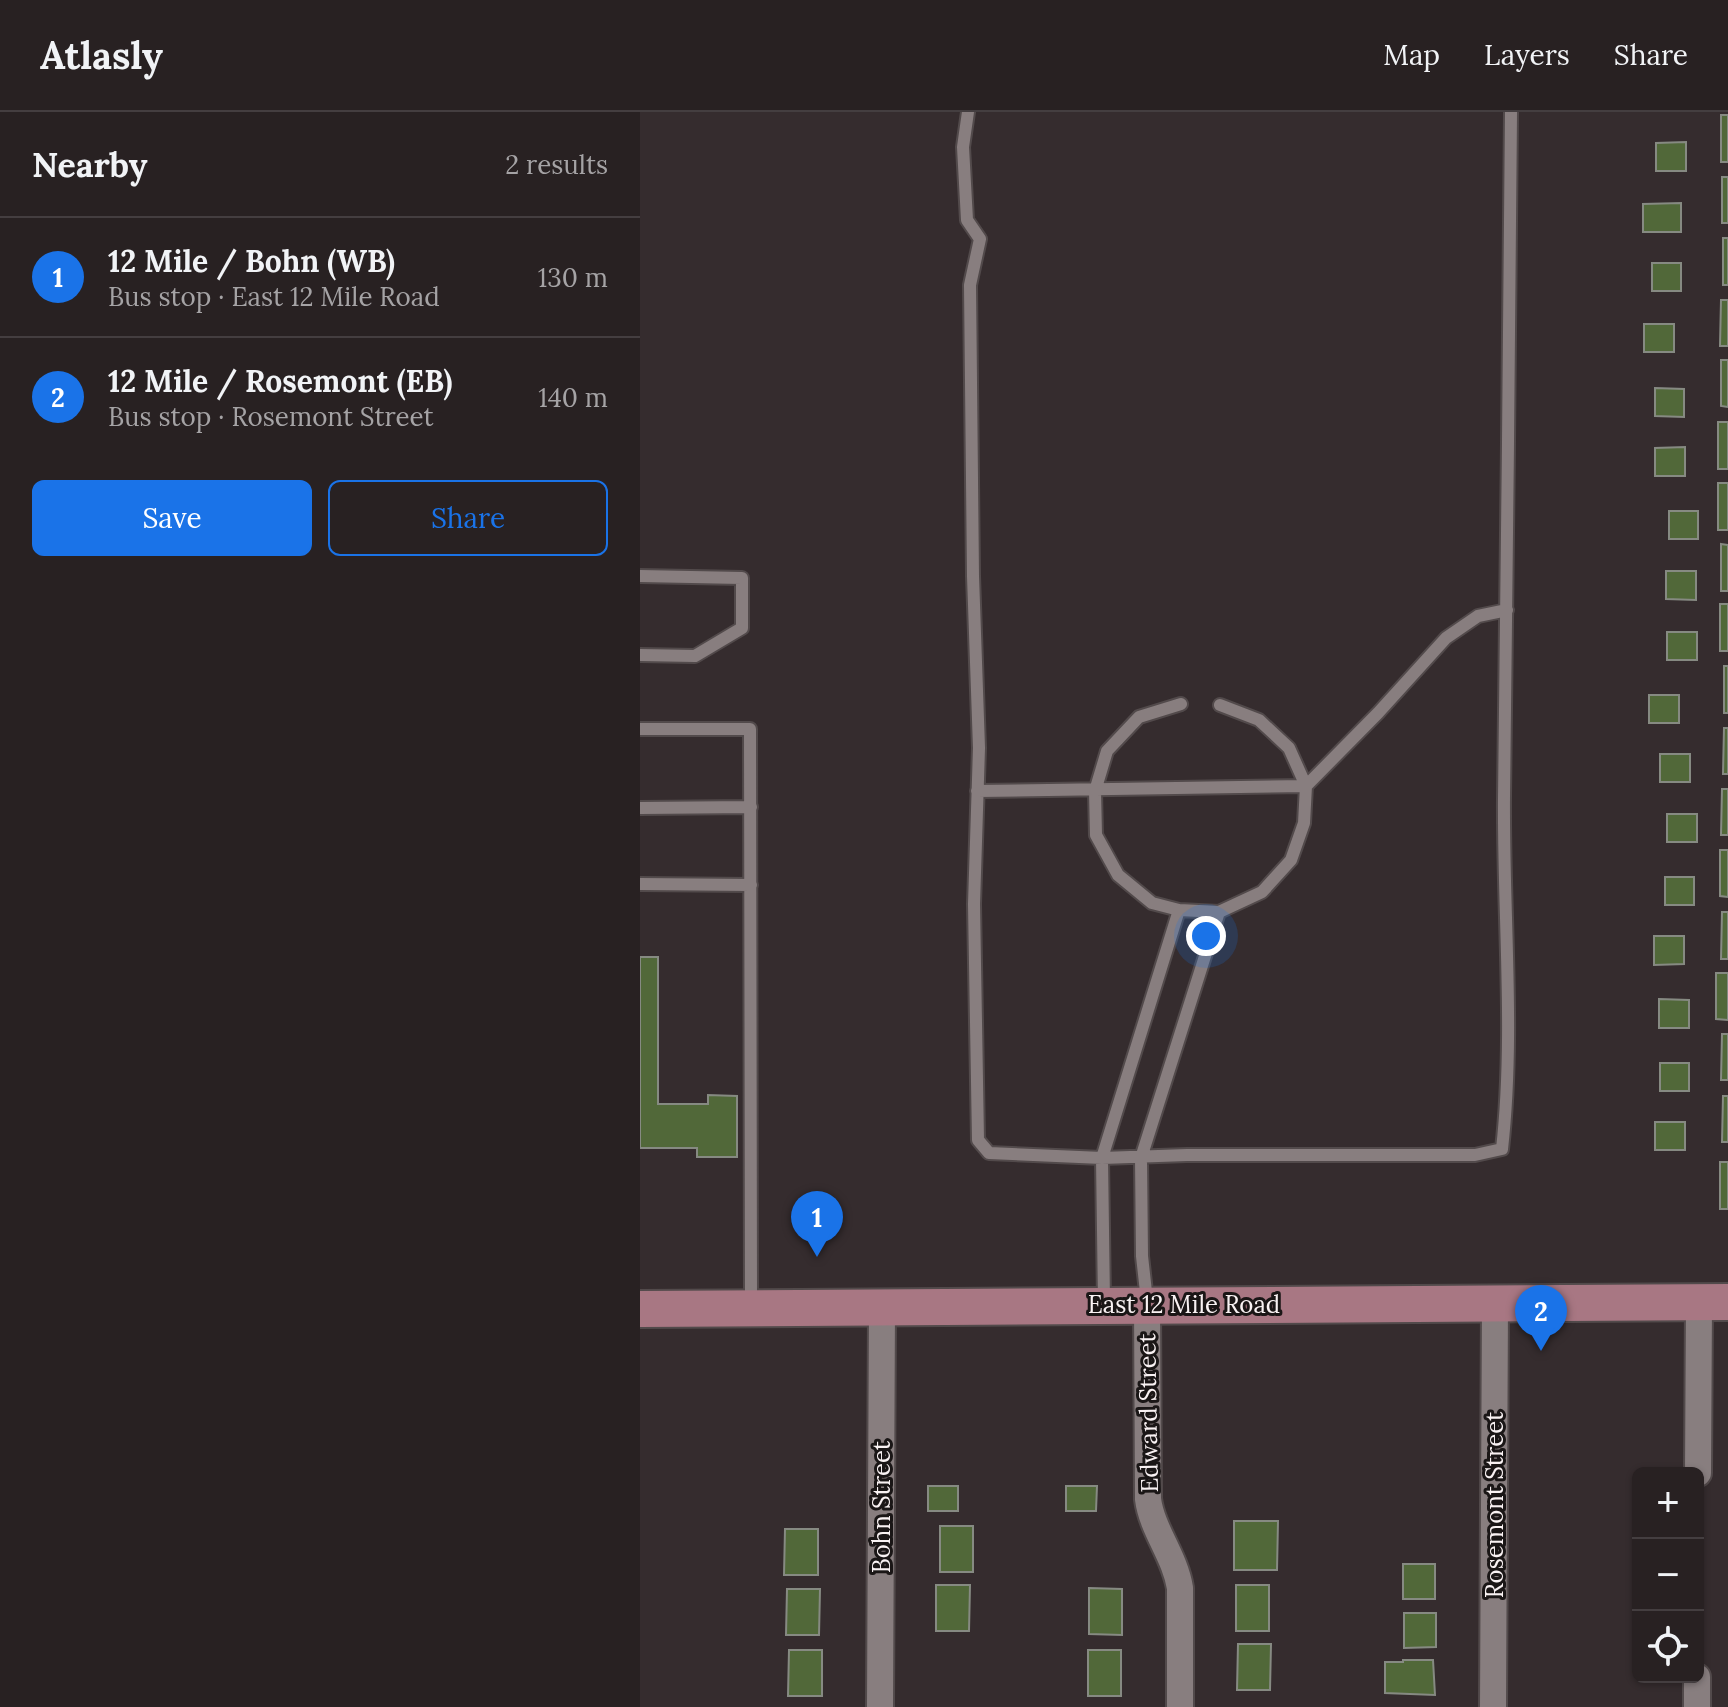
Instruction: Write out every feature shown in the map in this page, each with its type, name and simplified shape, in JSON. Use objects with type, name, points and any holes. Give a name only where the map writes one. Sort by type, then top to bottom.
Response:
[{"type":"main road","name":"East 12 Mile Road","points":[[640,1309],[1713,1302]]},
{"type":"street","points":[[1699,1467],[1713,1302]]},
{"type":"street","name":"Rosemont Street","points":[[1493,1707],[1495,1303]]},
{"type":"street","name":"Edward Street","points":[[1147,1304],[1148,1499],[1154,1521],[1177,1571],[1180,1588],[1180,1707]]},
{"type":"street","name":"Bohn Street","points":[[880,1707],[882,1306]]},
{"type":"street","points":[[1697,1683],[1697,1707]]},
{"type":"lane","points":[[968,112],[963,147],[967,220],[980,239],[970,285],[973,576],[979,748],[974,904],[978,1140],[989,1153],[1102,1158],[1475,1155],[1502,1149],[1508,1098],[1504,800],[1511,112]]},
{"type":"lane","points":[[640,576],[742,578],[742,628],[695,656],[640,655]]},
{"type":"lane","points":[[977,791],[1306,786],[1446,638],[1478,616],[1507,610]]},
{"type":"lane","points":[[1181,704],[1139,717],[1107,751],[1095,791],[1096,835],[1118,875],[1152,903],[1179,910],[1219,912],[1262,892],[1291,860],[1304,823],[1306,786],[1289,748],[1259,720],[1220,705]]},
{"type":"lane","points":[[640,729],[750,729],[751,1308]]},
{"type":"lane","points":[[640,808],[751,807]]},
{"type":"lane","points":[[640,884],[751,885]]},
{"type":"lane","points":[[1104,1305],[1102,1158],[1179,910]]},
{"type":"lane","points":[[1147,1304],[1142,1256],[1141,1158],[1219,912]]},
{"type":"building","points":[[1721,115],[1728,115],[1728,162],[1721,162]]},
{"type":"building","points":[[1686,142],[1686,171],[1656,171],[1656,143]]},
{"type":"building","points":[[1722,177],[1728,177],[1728,223],[1722,223]]},
{"type":"building","points":[[1681,203],[1681,232],[1643,232],[1643,204]]},
{"type":"building","points":[[1723,238],[1728,238],[1728,285],[1723,285]]},
{"type":"building","points":[[1652,263],[1681,263],[1681,291],[1652,291]]},
{"type":"building","points":[[1721,300],[1728,300],[1728,346],[1720,346]]},
{"type":"building","points":[[1644,324],[1674,324],[1674,352],[1644,352]]},
{"type":"building","points":[[1721,360],[1728,360],[1728,407],[1721,406]]},
{"type":"building","points":[[1655,388],[1684,389],[1684,417],[1655,416]]},
{"type":"building","points":[[1718,422],[1728,422],[1728,469],[1718,469]]},
{"type":"building","points":[[1685,447],[1685,476],[1655,476],[1655,448]]},
{"type":"building","points":[[1718,483],[1728,483],[1728,530],[1718,530]]},
{"type":"building","points":[[1669,511],[1698,511],[1698,539],[1669,539]]},
{"type":"building","points":[[1721,544],[1728,545],[1728,591],[1721,591]]},
{"type":"building","points":[[1666,571],[1696,571],[1696,600],[1666,599]]},
{"type":"building","points":[[1720,604],[1728,604],[1728,651],[1720,651]]},
{"type":"building","points":[[1667,632],[1697,632],[1697,660],[1667,660]]},
{"type":"building","points":[[1724,666],[1728,666],[1728,713],[1724,713]]},
{"type":"building","points":[[1649,695],[1679,695],[1679,723],[1649,723]]},
{"type":"building","points":[[1724,728],[1728,728],[1728,774],[1723,774]]},
{"type":"building","points":[[1660,754],[1690,754],[1690,782],[1660,782]]},
{"type":"building","points":[[1722,789],[1728,789],[1728,835],[1721,835]]},
{"type":"building","points":[[1667,814],[1697,814],[1697,842],[1667,842]]},
{"type":"building","points":[[1720,850],[1728,850],[1728,897],[1720,896]]},
{"type":"building","points":[[1665,877],[1694,877],[1694,905],[1665,905]]},
{"type":"building","points":[[1722,912],[1728,912],[1728,959],[1721,959]]},
{"type":"building","points":[[1654,936],[1684,936],[1684,964],[1654,965]]},
{"type":"building","points":[[640,957],[658,957],[658,1104],[708,1104],[708,1095],[737,1096],[737,1157],[697,1157],[697,1148],[640,1148]]},
{"type":"building","points":[[1716,973],[1728,973],[1728,1020],[1716,1019]]},
{"type":"building","points":[[1659,999],[1689,1000],[1689,1028],[1659,1028]]},
{"type":"building","points":[[1722,1034],[1728,1034],[1728,1080],[1721,1080]]},
{"type":"building","points":[[1660,1063],[1689,1063],[1689,1091],[1660,1091]]},
{"type":"building","points":[[1723,1096],[1728,1096],[1728,1142],[1722,1142]]},
{"type":"building","points":[[1655,1122],[1685,1122],[1685,1150],[1655,1150]]},
{"type":"building","points":[[1720,1162],[1728,1162],[1728,1209],[1720,1209]]},
{"type":"building","points":[[928,1486],[958,1486],[958,1511],[928,1511]]},
{"type":"building","points":[[1066,1486],[1097,1486],[1096,1511],[1066,1511]]},
{"type":"building","points":[[1234,1521],[1278,1521],[1277,1570],[1234,1570]]},
{"type":"building","points":[[940,1526],[973,1526],[973,1572],[940,1572]]},
{"type":"building","points":[[785,1529],[818,1529],[818,1575],[784,1575]]},
{"type":"building","points":[[1403,1564],[1435,1564],[1435,1599],[1403,1599]]},
{"type":"building","points":[[936,1585],[970,1585],[969,1631],[936,1631]]},
{"type":"building","points":[[1236,1585],[1269,1585],[1269,1631],[1236,1631]]},
{"type":"building","points":[[1089,1588],[1122,1589],[1122,1635],[1089,1634]]},
{"type":"building","points":[[787,1589],[820,1589],[819,1635],[786,1635]]},
{"type":"building","points":[[1404,1613],[1436,1613],[1436,1647],[1404,1648]]},
{"type":"building","points":[[1238,1644],[1271,1644],[1270,1690],[1237,1690]]},
{"type":"building","points":[[789,1650],[822,1650],[822,1696],[788,1696]]},
{"type":"building","points":[[1088,1650],[1121,1650],[1121,1696],[1088,1696]]},
{"type":"building","points":[[1433,1660],[1435,1695],[1385,1693],[1385,1662]]},
{"type":"place","name":"12 Mile / Bohn (WB)","points":[[817,1257]]},
{"type":"place","name":"12 Mile / Rosemont (EB)","points":[[1541,1351]]}]
